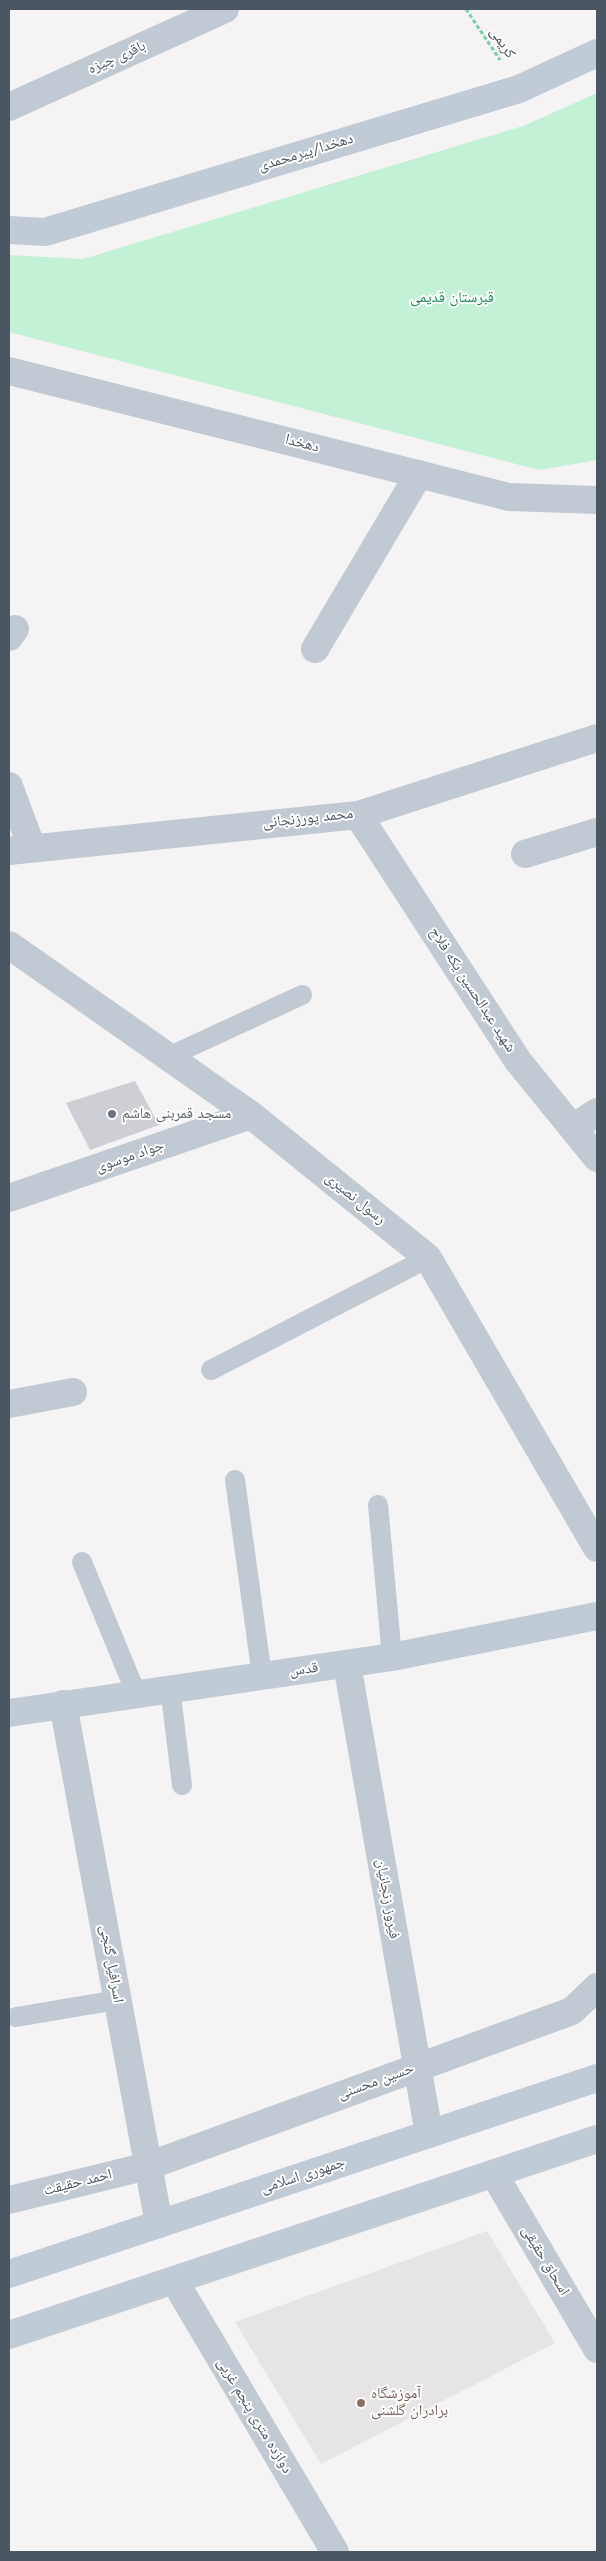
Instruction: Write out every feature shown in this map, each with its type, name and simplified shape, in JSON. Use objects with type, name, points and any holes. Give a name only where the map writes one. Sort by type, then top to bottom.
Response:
[{"type":"main road","name":"دهخدا/پیرمحمدی","points":[[9,230],[45,232],[519,89],[597,53]]},
{"type":"main road","name":"قدس","points":[[9,1713],[392,1657],[597,1616]]},
{"type":"main road","name":"جمهوری اسلامی","points":[[9,2274],[597,2078]]},
{"type":"main road","points":[[9,2335],[597,2139]]},
{"type":"street","name":"باقری چیزه","points":[[9,107],[225,9]]},
{"type":"street","name":"دهخدا","points":[[9,371],[509,497],[597,500]]},
{"type":"street","points":[[315,649],[419,474]]},
{"type":"street","name":"محمد پورزنجانی","points":[[20,849],[358,815],[597,738]]},
{"type":"street","points":[[9,786],[20,849]]},
{"type":"street","name":"شهید عبدالحسین یکه فلاح","points":[[358,815],[518,1061],[597,1158]]},
{"type":"street","points":[[525,854],[597,832]]},
{"type":"street","name":"رسول نصیری","points":[[9,945],[251,1115],[428,1258],[597,1548]]},
{"type":"street","points":[[573,1128],[597,1112]]},
{"type":"street","name":"جواد موسوی","points":[[9,1198],[251,1115]]},
{"type":"street","points":[[9,1404],[73,1392]]},
{"type":"street","name":"فیروز زنجانیان","points":[[347,1664],[429,2134]]},
{"type":"street","name":"اسرافیل گنجی","points":[[63,1704],[159,2224]]},
{"type":"street","name":"حسین محسنی","points":[[148,2166],[572,2011],[597,1987]]},
{"type":"street","name":"احمد حقیقت","points":[[9,2200],[148,2166]]},
{"type":"street","name":"اسحاق حقیقی","points":[[494,2174],[597,2349]]},
{"type":"street","name":"دوازده متری پنجم غربی","points":[[174,2280],[335,2552]]},
{"type":"lane","points":[[168,1057],[302,995]]},
{"type":"lane","points":[[211,1370],[428,1258]]},
{"type":"lane","points":[[235,1480],[262,1676]]},
{"type":"lane","points":[[378,1505],[392,1657]]},
{"type":"lane","points":[[82,1562],[136,1693]]},
{"type":"lane","points":[[170,1688],[182,1785]]},
{"type":"lane","points":[[16,2017],[117,2000]]},
{"type":"path","name":"کریمی","points":[[466,9],[519,89]]},
{"type":"shaded area","name":"آموزشگاه برادران گلشنی","points":[[487,2231],[555,2343],[321,2464],[235,2322]]},
{"type":"green space","name":"قبرستان قدیمى","points":[[597,93],[597,460],[539,470],[9,332],[9,255],[83,259],[523,126]]},
{"type":"building","name":"مسجد قمربنی هاشم","points":[[135,1081],[159,1125],[90,1150],[66,1103]]},
{"type":"place","name":"مسجد قمربنی هاشم","points":[[112,1114]]},
{"type":"place","name":"آموزشگاه برادران گلشنی","points":[[361,2403]]}]
